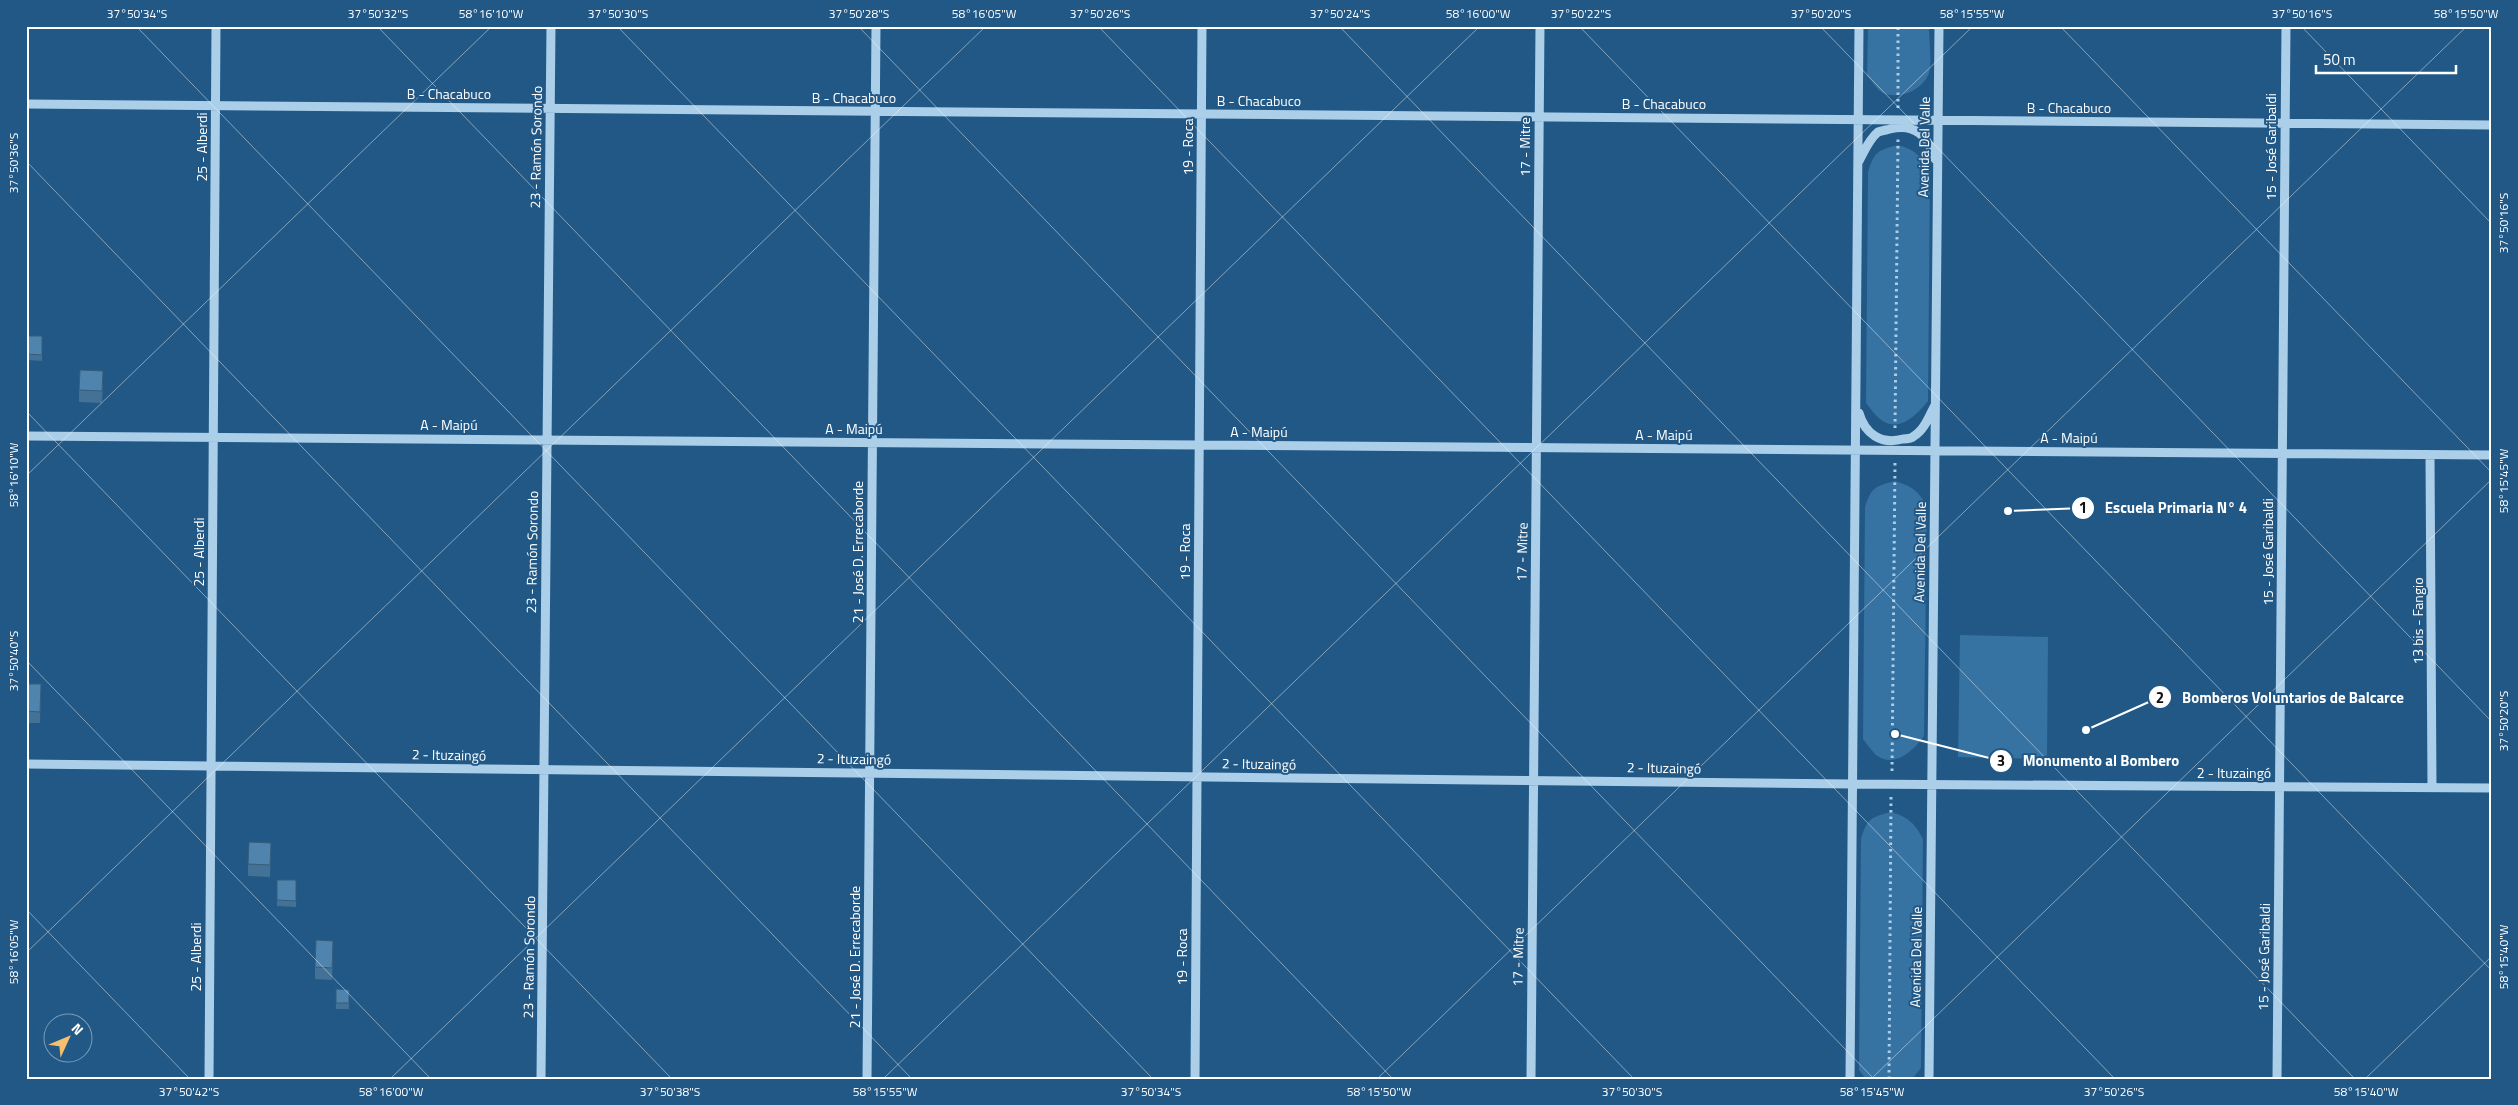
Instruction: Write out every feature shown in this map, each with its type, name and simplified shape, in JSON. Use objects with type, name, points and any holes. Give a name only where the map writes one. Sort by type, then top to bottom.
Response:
[{"type":"street","name":"25 - Alberdi","points":[[209,1079],[216,26]]},
{"type":"street","name":"23 - Ramón Sorondo","points":[[541,1079],[551,26]]},
{"type":"street","name":"21 - José D. Errecaborde","points":[[867,1079],[876,26]]},
{"type":"street","name":"19 - Roca","points":[[1195,1079],[1202,26]]},
{"type":"street","name":"17 - Mitre","points":[[1531,1079],[1540,26]]},
{"type":"street","points":[[1852,1079],[1850,1067],[1859,26]]},
{"type":"street","name":"Avenida Del Valle","points":[[1928,1076],[1939,26]]},
{"type":"street","name":"15 - José Garibaldi","points":[[2277,1079],[2286,26]]},
{"type":"street","name":"B - Chacabuco","points":[[26,104],[1858,120],[1898,124],[1938,121],[2492,125]]},
{"type":"street","points":[[1858,164],[1866,146],[1879,132],[1898,124],[1916,130],[1930,144],[1937,166]]},
{"type":"street","points":[[1856,403],[1862,425],[1876,438],[1895,446],[1914,437],[1926,423],[1935,405]]},
{"type":"street","name":"A - Maipú","points":[[26,436],[1855,450],[1895,446],[1935,451],[2492,455]]},
{"type":"street","name":"13 bis - Fangio","points":[[2430,455],[2432,787]]},
{"type":"street","name":"2 - Ituzaingó","points":[[26,764],[1932,785],[2492,788]]},
{"type":"path","points":[[1889,1079],[1898,26]]},
{"type":"shaded area","points":[[1868,26],[1929,26],[1930,69],[1922,84],[1910,92],[1897,95],[1883,93],[1877,88],[1867,76]]},
{"type":"shaded area","points":[[1898,145],[1917,154],[1930,172],[1928,401],[1913,417],[1900,424],[1894,424],[1880,419],[1866,403],[1868,172],[1872,160],[1881,150]]},
{"type":"shaded area","points":[[1895,481],[1914,490],[1927,507],[1924,736],[1909,752],[1897,759],[1890,760],[1876,755],[1863,739],[1865,507],[1869,496],[1878,486]]},
{"type":"shaded area","points":[[1960,635],[2048,637],[2047,759],[1958,757]]},
{"type":"shaded area","points":[[1891,812],[1910,821],[1923,839],[1921,1068],[1912,1079],[1866,1079],[1859,1070],[1861,839],[1865,827],[1874,817]]},
{"type":"building","points":[[27,336],[42,336],[42,355],[27,354]]},
{"type":"building","points":[[80,370],[103,371],[102,391],[79,390]]},
{"type":"building","points":[[26,684],[41,684],[40,712],[26,711]]},
{"type":"building","points":[[249,842],[271,843],[270,865],[248,864]]},
{"type":"building","points":[[277,880],[296,880],[296,901],[277,900]]},
{"type":"building","points":[[316,940],[333,941],[332,968],[315,967]]},
{"type":"building","points":[[336,989],[349,990],[349,1003],[336,1003]]},
{"type":"place","name":"Escuela Primaria N° 4","points":[[2008,511]]},
{"type":"place","name":"Bomberos Voluntarios de Balcarce","points":[[2086,730]]},
{"type":"place","name":"Monumento al Bombero","points":[[1895,734]]}]
